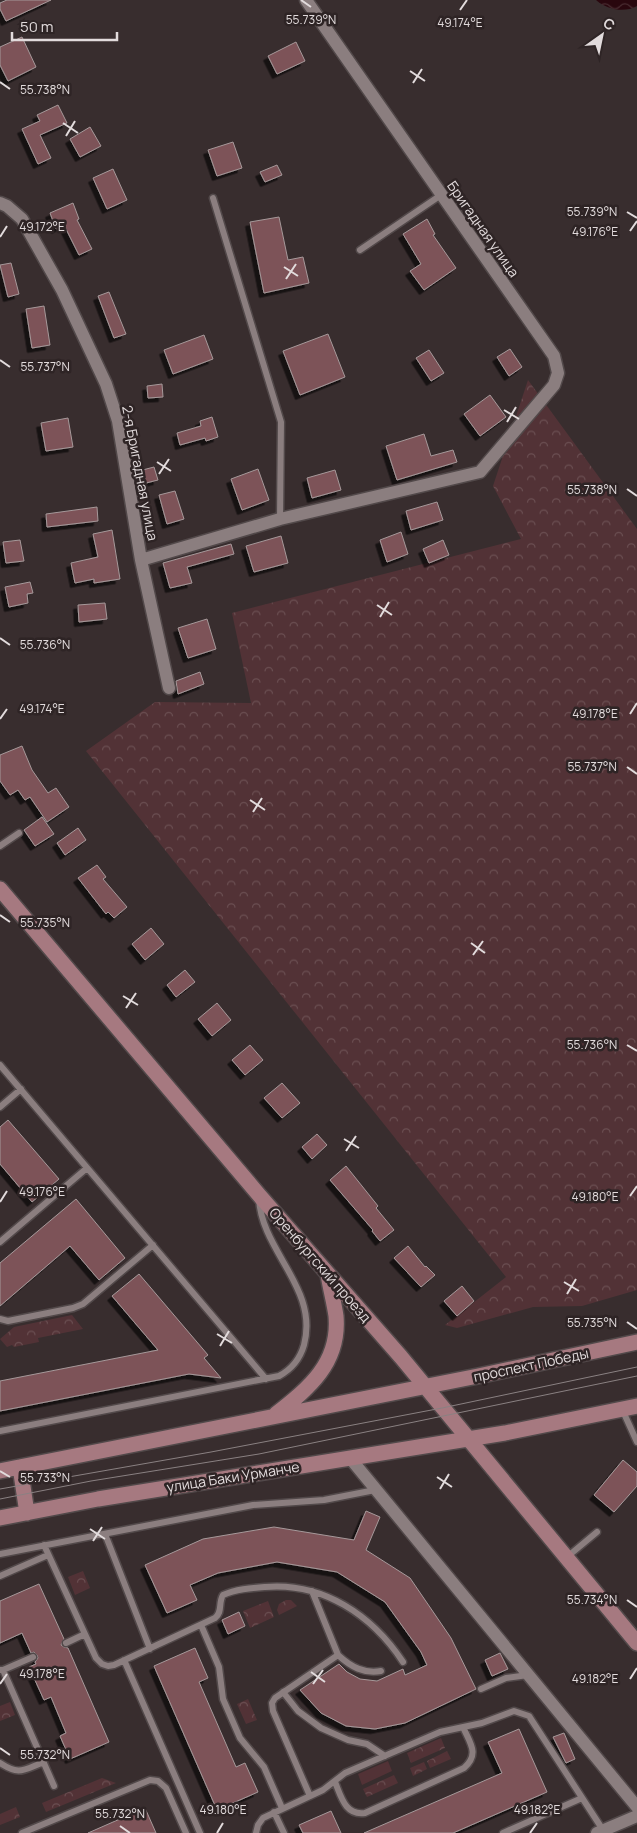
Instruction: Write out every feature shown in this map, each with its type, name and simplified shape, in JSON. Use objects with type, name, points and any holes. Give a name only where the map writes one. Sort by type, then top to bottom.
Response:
[{"type":"main road","name":"Оренбургский проезд","points":[[0,889],[259,1195],[424,1386],[637,1643]]},
{"type":"main road","points":[[273,1416],[316,1380],[326,1364],[333,1346],[336,1333],[336,1317],[327,1272]]},
{"type":"main road","name":"проспект Победы","points":[[424,1386],[637,1342]]},
{"type":"main road","points":[[0,1471],[424,1386]]},
{"type":"main road","points":[[467,1439],[637,1406]]},
{"type":"main road","name":"улица Баки Урманче","points":[[0,1518],[98,1499],[467,1439]]},
{"type":"main road","points":[[20,1467],[26,1513]]},
{"type":"street","name":"Бригадная улица","points":[[280,519],[480,472],[554,385],[558,373],[554,356],[306,0]]},
{"type":"street","name":"2-я Бригадная улица","points":[[0,203],[7,206],[22,219],[62,290],[106,384],[118,421],[141,560],[169,688]]},
{"type":"street","points":[[141,560],[280,519]]},
{"type":"street","points":[[350,1458],[637,1807]]},
{"type":"street","points":[[600,1832],[637,1816]]},
{"type":"lane","points":[[360,250],[441,195]]},
{"type":"lane","points":[[213,198],[281,422],[280,519]]},
{"type":"lane","points":[[0,846],[19,833]]},
{"type":"lane","points":[[0,1065],[266,1379]]},
{"type":"lane","points":[[0,1106],[21,1089]]},
{"type":"lane","points":[[0,1242],[87,1168]]},
{"type":"lane","points":[[0,1430],[266,1379],[278,1376],[295,1363],[302,1351],[306,1338],[306,1311],[299,1288],[265,1226],[259,1195]]},
{"type":"lane","points":[[0,1318],[8,1321],[73,1308],[83,1304],[153,1245]]},
{"type":"lane","points":[[622,1409],[637,1442]]},
{"type":"lane","points":[[0,1554],[253,1505],[324,1500],[376,1490]]},
{"type":"lane","points":[[566,1558],[597,1532]]},
{"type":"lane","points":[[105,1534],[150,1649]]},
{"type":"lane","points":[[44,1545],[96,1658],[102,1664],[110,1665],[124,1660],[218,1616],[222,1597],[230,1592],[274,1586],[312,1591],[342,1603],[359,1614],[385,1637],[402,1662]]},
{"type":"lane","points":[[0,1576],[48,1555]]},
{"type":"lane","points":[[312,1591],[338,1655],[346,1663],[365,1672],[381,1672]]},
{"type":"lane","points":[[201,1625],[220,1667],[224,1699],[240,1738],[264,1767],[282,1808]]},
{"type":"lane","points":[[66,1643],[85,1634]]},
{"type":"lane","points":[[310,1796],[272,1707],[275,1698],[282,1692],[338,1655]]},
{"type":"lane","points":[[33,1657],[2,1670],[54,1786]]},
{"type":"lane","points":[[124,1660],[200,1833]]},
{"type":"lane","points":[[481,1689],[506,1678],[528,1675]]},
{"type":"lane","points":[[282,1692],[298,1711],[322,1728],[341,1737],[367,1744],[385,1756]]},
{"type":"lane","points":[[256,1833],[261,1820],[282,1808],[323,1790],[346,1773],[440,1732],[482,1723],[512,1711],[529,1716],[582,1798],[600,1832]]},
{"type":"lane","points":[[335,1782],[349,1810],[365,1813],[464,1768],[471,1761],[474,1751],[463,1727]]},
{"type":"lane","points":[[0,1763],[14,1772],[20,1772],[44,1762]]},
{"type":"lane","points":[[22,1833],[150,1780],[158,1781],[166,1788],[186,1833]]},
{"type":"lane","points":[[503,1833],[582,1798]]},
{"type":"lane","points":[[274,1812],[284,1833]]},
{"type":"green space","points":[[528,380],[637,529],[637,1290],[582,1306],[533,1307],[457,1328],[445,1325],[506,1277],[86,751],[155,702],[251,703],[232,613],[521,539],[493,486]]},
{"type":"green space","points":[[72,1315],[83,1329],[38,1338],[39,1342],[14,1347],[12,1345],[7,1347],[0,1339],[14,1327]]},
{"type":"green space","points":[[83,1571],[90,1588],[75,1595],[68,1577]]},
{"type":"green space","points":[[286,1600],[291,1600],[297,1606],[279,1615],[277,1610],[279,1604]]},
{"type":"green space","points":[[268,1601],[274,1617],[250,1628],[243,1611]]},
{"type":"green space","points":[[248,1699],[257,1720],[246,1724],[237,1704]]},
{"type":"green space","points":[[10,1702],[15,1715],[0,1721],[0,1706]]},
{"type":"green space","points":[[441,1738],[445,1748],[411,1763],[407,1753]]},
{"type":"green space","points":[[447,1751],[451,1759],[430,1768],[427,1761]]},
{"type":"green space","points":[[388,1761],[392,1771],[362,1785],[358,1774]]},
{"type":"green space","points":[[424,1762],[427,1769],[413,1776],[410,1768]]},
{"type":"green space","points":[[394,1775],[398,1783],[367,1797],[363,1789]]},
{"type":"green space","points":[[102,1778],[116,1783],[46,1812],[42,1803]]},
{"type":"green space","points":[[16,1807],[20,1817],[0,1825],[0,1814]]},
{"type":"water","points":[[596,0],[637,0],[637,6],[622,10],[605,6]]},
{"type":"building","points":[[7,0],[51,0],[6,21],[0,9],[0,3]]},
{"type":"building","points":[[22,37],[36,67],[8,81],[0,65],[0,47]]},
{"type":"building","points":[[296,42],[305,61],[277,74],[268,56]]},
{"type":"building","points":[[58,105],[67,123],[40,135],[51,158],[38,164],[22,129],[40,121],[37,115]]},
{"type":"building","points":[[90,127],[101,146],[80,157],[70,139]]},
{"type":"building","points":[[233,142],[242,168],[217,176],[208,150]]},
{"type":"building","points":[[277,165],[282,175],[265,182],[260,172]]},
{"type":"building","points":[[113,169],[127,200],[107,209],[93,178]]},
{"type":"building","points":[[73,203],[79,219],[77,220],[92,249],[79,255],[64,225],[56,229],[50,213]]},
{"type":"building","points":[[279,217],[288,260],[303,257],[309,283],[264,293],[250,222]]},
{"type":"building","points":[[427,219],[435,234],[433,235],[456,268],[424,290],[410,271],[421,264],[403,234]]},
{"type":"building","points":[[11,263],[19,294],[8,297],[0,265]]},
{"type":"building","points":[[109,292],[126,334],[114,338],[98,296]]},
{"type":"building","points":[[44,306],[50,345],[32,348],[26,309]]},
{"type":"building","points":[[328,334],[345,377],[300,395],[283,351]]},
{"type":"building","points":[[204,335],[213,359],[173,374],[164,350]]},
{"type":"building","points":[[510,349],[522,367],[509,376],[497,357]]},
{"type":"building","points":[[429,350],[444,373],[431,381],[416,358]]},
{"type":"building","points":[[162,384],[163,397],[148,398],[147,386]]},
{"type":"building","points":[[490,395],[506,417],[480,436],[464,414]]},
{"type":"building","points":[[212,417],[218,437],[206,441],[205,438],[180,445],[177,433],[201,426],[200,421]]},
{"type":"building","points":[[68,418],[73,447],[46,451],[41,423]]},
{"type":"building","points":[[424,434],[431,456],[453,450],[457,462],[397,480],[386,446]]},
{"type":"building","points":[[154,467],[158,480],[138,485],[135,472]]},
{"type":"building","points":[[258,469],[269,500],[242,510],[231,479]]},
{"type":"building","points":[[335,470],[341,490],[312,498],[307,478]]},
{"type":"building","points":[[175,491],[184,519],[167,524],[159,495]]},
{"type":"building","points":[[437,502],[443,520],[411,530],[406,511]]},
{"type":"building","points":[[97,507],[98,521],[47,527],[46,514]]},
{"type":"building","points":[[112,530],[120,579],[94,583],[94,579],[75,583],[71,563],[98,557],[93,534]]},
{"type":"building","points":[[401,532],[408,554],[387,562],[380,540]]},
{"type":"building","points":[[281,536],[288,563],[254,572],[246,546]]},
{"type":"building","points":[[20,540],[24,561],[6,563],[3,542]]},
{"type":"building","points":[[443,540],[449,555],[429,563],[423,549]]},
{"type":"building","points":[[231,544],[234,554],[187,567],[192,583],[170,588],[163,563]]},
{"type":"building","points":[[30,582],[33,593],[27,594],[28,603],[9,607],[5,587]]},
{"type":"building","points":[[105,603],[107,619],[79,622],[78,605]]},
{"type":"building","points":[[207,619],[216,649],[188,658],[178,628]]},
{"type":"building","points":[[200,672],[204,684],[178,694],[176,681]]},
{"type":"building","points":[[22,746],[32,770],[48,793],[56,788],[69,807],[47,822],[30,797],[25,800],[18,790],[10,795],[0,781],[0,755]]},
{"type":"building","points":[[42,817],[54,834],[35,846],[24,830]]},
{"type":"building","points":[[78,828],[86,840],[65,855],[57,843]]},
{"type":"building","points":[[97,865],[106,877],[103,879],[127,907],[114,918],[108,912],[106,914],[78,878]]},
{"type":"building","points":[[151,928],[164,944],[145,960],[132,944]]},
{"type":"building","points":[[185,970],[195,982],[176,997],[167,985]]},
{"type":"building","points":[[217,1003],[231,1020],[212,1036],[198,1019]]},
{"type":"building","points":[[250,1045],[263,1060],[245,1075],[232,1060]]},
{"type":"building","points":[[282,1083],[300,1103],[282,1118],[264,1098]]},
{"type":"building","points":[[8,1120],[59,1179],[32,1202],[0,1164],[0,1127]]},
{"type":"building","points":[[317,1134],[327,1145],[312,1159],[302,1147]]},
{"type":"building","points":[[346,1166],[378,1206],[376,1208],[394,1230],[380,1241],[373,1230],[330,1180]]},
{"type":"building","points":[[76,1199],[125,1258],[99,1280],[70,1246],[0,1306],[0,1263]]},
{"type":"building","points":[[408,1246],[425,1267],[435,1275],[421,1287],[394,1258]]},
{"type":"building","points":[[139,1274],[208,1355],[204,1358],[221,1378],[189,1374],[0,1411],[0,1381],[158,1350],[112,1296]]},
{"type":"building","points":[[462,1286],[474,1301],[457,1316],[444,1301]]},
{"type":"building","points":[[623,1460],[637,1472],[637,1486],[614,1512],[594,1495]]},
{"type":"building","points":[[366,1511],[380,1517],[366,1550],[410,1578],[451,1638],[476,1689],[405,1723],[375,1729],[346,1726],[321,1713],[300,1690],[339,1664],[347,1672],[360,1679],[377,1681],[403,1669],[405,1675],[427,1665],[421,1652],[385,1602],[337,1572],[277,1562],[218,1573],[190,1585],[197,1600],[167,1613],[145,1565],[203,1539],[274,1527],[354,1540]]},
{"type":"building","points":[[39,1584],[64,1639],[61,1645],[68,1648],[109,1742],[70,1759],[60,1736],[66,1733],[51,1697],[44,1700],[29,1667],[36,1664],[37,1655],[34,1652],[31,1653],[22,1633],[0,1643],[0,1601]]},
{"type":"building","points":[[239,1612],[245,1626],[228,1634],[222,1620]]},
{"type":"building","points":[[195,1648],[208,1678],[199,1682],[236,1767],[245,1763],[258,1792],[217,1810],[154,1666]]},
{"type":"building","points":[[500,1653],[508,1669],[492,1676],[485,1660]]},
{"type":"building","points":[[519,1729],[547,1792],[453,1833],[364,1833],[502,1773],[488,1742]]},
{"type":"building","points":[[564,1733],[575,1759],[566,1763],[553,1737]]},
{"type":"building","points":[[145,1808],[156,1833],[88,1833]]},
{"type":"building","points":[[331,1811],[341,1833],[303,1833],[299,1825]]},
{"type":"tram line","points":[[0,1489],[211,1452],[442,1408],[637,1367]]},
{"type":"tram line","points":[[0,1499],[91,1481],[259,1454],[637,1376]]}]
